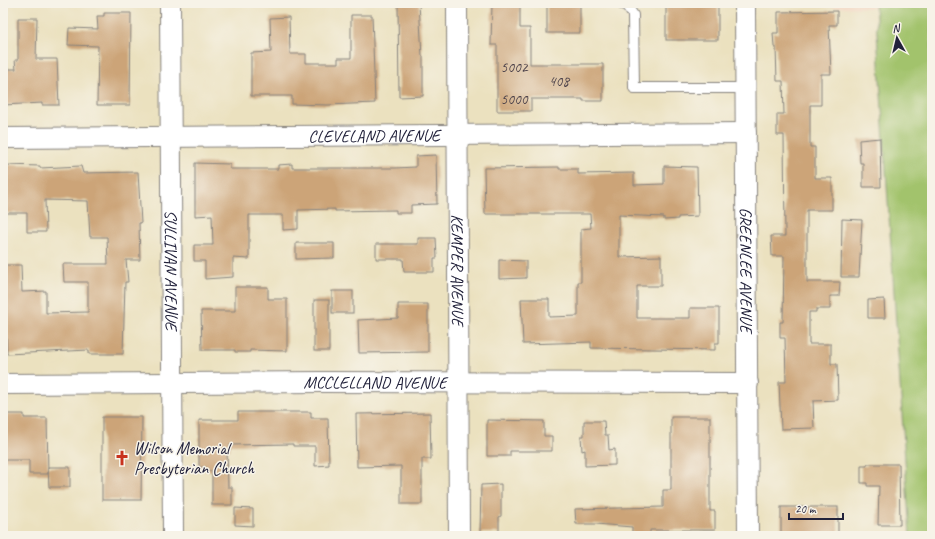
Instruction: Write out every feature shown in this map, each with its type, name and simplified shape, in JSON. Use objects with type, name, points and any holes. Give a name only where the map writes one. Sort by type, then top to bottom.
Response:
[{"type":"street","name":"SULLIVAN AVENUE","points":[[170,3],[173,536]]},
{"type":"street","name":"KEMPER AVENUE","points":[[457,3],[459,135],[459,536]]},
{"type":"street","name":"GREENLEE AVENUE","points":[[745,3],[748,536]]},
{"type":"street","name":"CLEVELAND AVENUE","points":[[3,138],[746,133]]},
{"type":"street","name":"MCCLELLAND AVENUE","points":[[3,384],[172,382],[458,384],[748,383]]},
{"type":"lane","points":[[619,3],[627,6],[633,15],[634,88],[745,88]]},
{"type":"shaded area","points":[[745,3],[875,3],[876,8],[745,5]]},
{"type":"green space","points":[[875,3],[932,3],[932,536],[910,536]]},
{"type":"building","points":[[398,3],[419,3],[423,56],[423,96],[399,97]]},
{"type":"building","points":[[492,3],[520,3],[520,28],[530,28],[530,64],[603,64],[603,101],[583,101],[583,99],[531,99],[531,111],[497,111],[497,45],[491,45]]},
{"type":"building","points":[[547,3],[580,3],[580,33],[547,33]]},
{"type":"building","points":[[666,3],[718,3],[718,40],[666,40]]},
{"type":"building","points":[[837,11],[837,25],[829,25],[831,74],[821,74],[821,105],[810,105],[810,147],[815,147],[815,178],[832,178],[832,210],[807,210],[807,282],[840,282],[839,296],[830,296],[830,309],[816,309],[816,312],[809,312],[809,344],[831,344],[831,364],[837,364],[838,400],[813,401],[814,428],[781,429],[779,382],[786,382],[785,338],[780,338],[780,322],[783,322],[784,256],[772,256],[771,236],[785,236],[784,135],[777,135],[777,114],[784,114],[783,81],[777,81],[776,47],[774,47],[773,33],[778,33],[778,12]]},
{"type":"building","points":[[104,13],[131,13],[130,105],[97,105],[98,46],[68,45],[69,28],[98,29],[97,16],[104,16]]},
{"type":"building","points":[[351,15],[372,15],[375,103],[328,105],[292,104],[292,96],[251,96],[251,53],[271,52],[270,18],[289,17],[290,54],[306,54],[306,63],[338,63],[338,58],[351,58]]},
{"type":"building","points":[[18,18],[37,18],[36,59],[57,59],[59,105],[42,105],[42,103],[3,105],[3,69],[16,69],[15,60],[18,60]]},
{"type":"building","points":[[880,138],[881,187],[863,187],[863,163],[860,163],[859,140]]},
{"type":"building","points":[[436,155],[437,204],[411,205],[411,213],[396,213],[396,210],[298,210],[298,229],[283,230],[283,215],[249,215],[249,259],[233,258],[233,277],[205,279],[205,261],[194,261],[194,245],[213,245],[212,215],[195,216],[195,163],[230,164],[230,169],[278,169],[278,165],[292,164],[292,168],[395,168],[416,167],[416,156]]},
{"type":"building","points":[[6,165],[40,166],[40,168],[81,166],[83,173],[138,172],[141,223],[139,223],[140,260],[126,260],[128,282],[125,282],[123,354],[89,354],[89,350],[7,354],[5,282],[3,282],[3,265],[21,265],[22,292],[46,291],[46,313],[88,312],[88,282],[64,282],[63,264],[108,264],[107,237],[90,237],[88,201],[45,200],[46,232],[27,232],[27,213],[6,213]]},
{"type":"building","points":[[664,166],[697,167],[698,216],[678,217],[678,219],[664,220],[664,217],[619,215],[619,257],[661,256],[661,286],[637,286],[637,318],[690,318],[690,308],[719,308],[719,343],[715,343],[715,350],[591,348],[591,342],[523,344],[521,299],[549,299],[549,317],[578,316],[578,282],[581,282],[581,229],[591,228],[590,214],[485,214],[484,168],[559,167],[559,169],[578,169],[578,174],[634,173],[634,185],[664,184]]},
{"type":"building","points":[[842,219],[862,220],[859,277],[841,277]]},
{"type":"building","points":[[418,238],[436,238],[437,258],[434,258],[434,272],[404,272],[403,259],[376,259],[376,244],[418,244]]},
{"type":"building","points":[[296,243],[334,243],[334,258],[296,259]]},
{"type":"building","points":[[499,260],[526,261],[526,278],[499,279]]},
{"type":"building","points":[[235,287],[268,287],[268,299],[287,299],[287,351],[250,350],[250,352],[235,352],[235,350],[202,350],[201,311],[235,311]]},
{"type":"building","points":[[332,291],[353,291],[353,313],[332,313]]},
{"type":"building","points":[[884,299],[885,318],[868,318],[868,300]]},
{"type":"building","points":[[314,300],[329,300],[329,351],[314,351]]},
{"type":"building","points":[[398,304],[428,304],[428,352],[359,353],[358,320],[398,318]]},
{"type":"building","points":[[238,412],[311,412],[311,418],[328,418],[329,465],[315,466],[315,446],[293,446],[293,444],[230,445],[230,450],[227,450],[228,487],[232,487],[232,505],[212,505],[212,471],[205,471],[205,467],[199,467],[199,420],[238,420]]},
{"type":"building","points":[[430,413],[431,459],[422,459],[422,504],[401,504],[401,466],[357,467],[356,414]]},
{"type":"building","points":[[3,414],[24,414],[24,418],[47,418],[48,474],[29,474],[29,460],[3,460]]},
{"type":"building","name":"Wilson Memorial Presbyterian Church","points":[[102,417],[142,417],[141,500],[102,500]]},
{"type":"building","points":[[671,417],[710,417],[710,511],[715,511],[715,530],[650,530],[650,536],[632,536],[632,527],[576,524],[575,509],[663,507],[663,490],[671,490]]},
{"type":"building","points":[[487,420],[544,421],[544,436],[552,436],[552,451],[510,451],[510,456],[487,456]]},
{"type":"building","points":[[584,421],[604,421],[605,435],[608,435],[609,450],[615,449],[615,465],[585,466],[585,450],[582,451],[581,436],[584,436]]},
{"type":"building","points":[[867,464],[899,464],[900,525],[878,525],[879,486],[867,486],[867,483],[861,483],[861,466],[867,466]]},
{"type":"building","points":[[48,467],[70,467],[70,487],[49,487]]},
{"type":"building","points":[[501,484],[501,516],[499,517],[499,533],[480,533],[481,485]]},
{"type":"building","points":[[781,507],[838,507],[838,536],[781,536]]},
{"type":"building","points":[[235,508],[253,509],[253,526],[235,525]]},
{"type":"place","name":"Wilson Memorial Presbyterian Church","points":[[122,458]]}]
